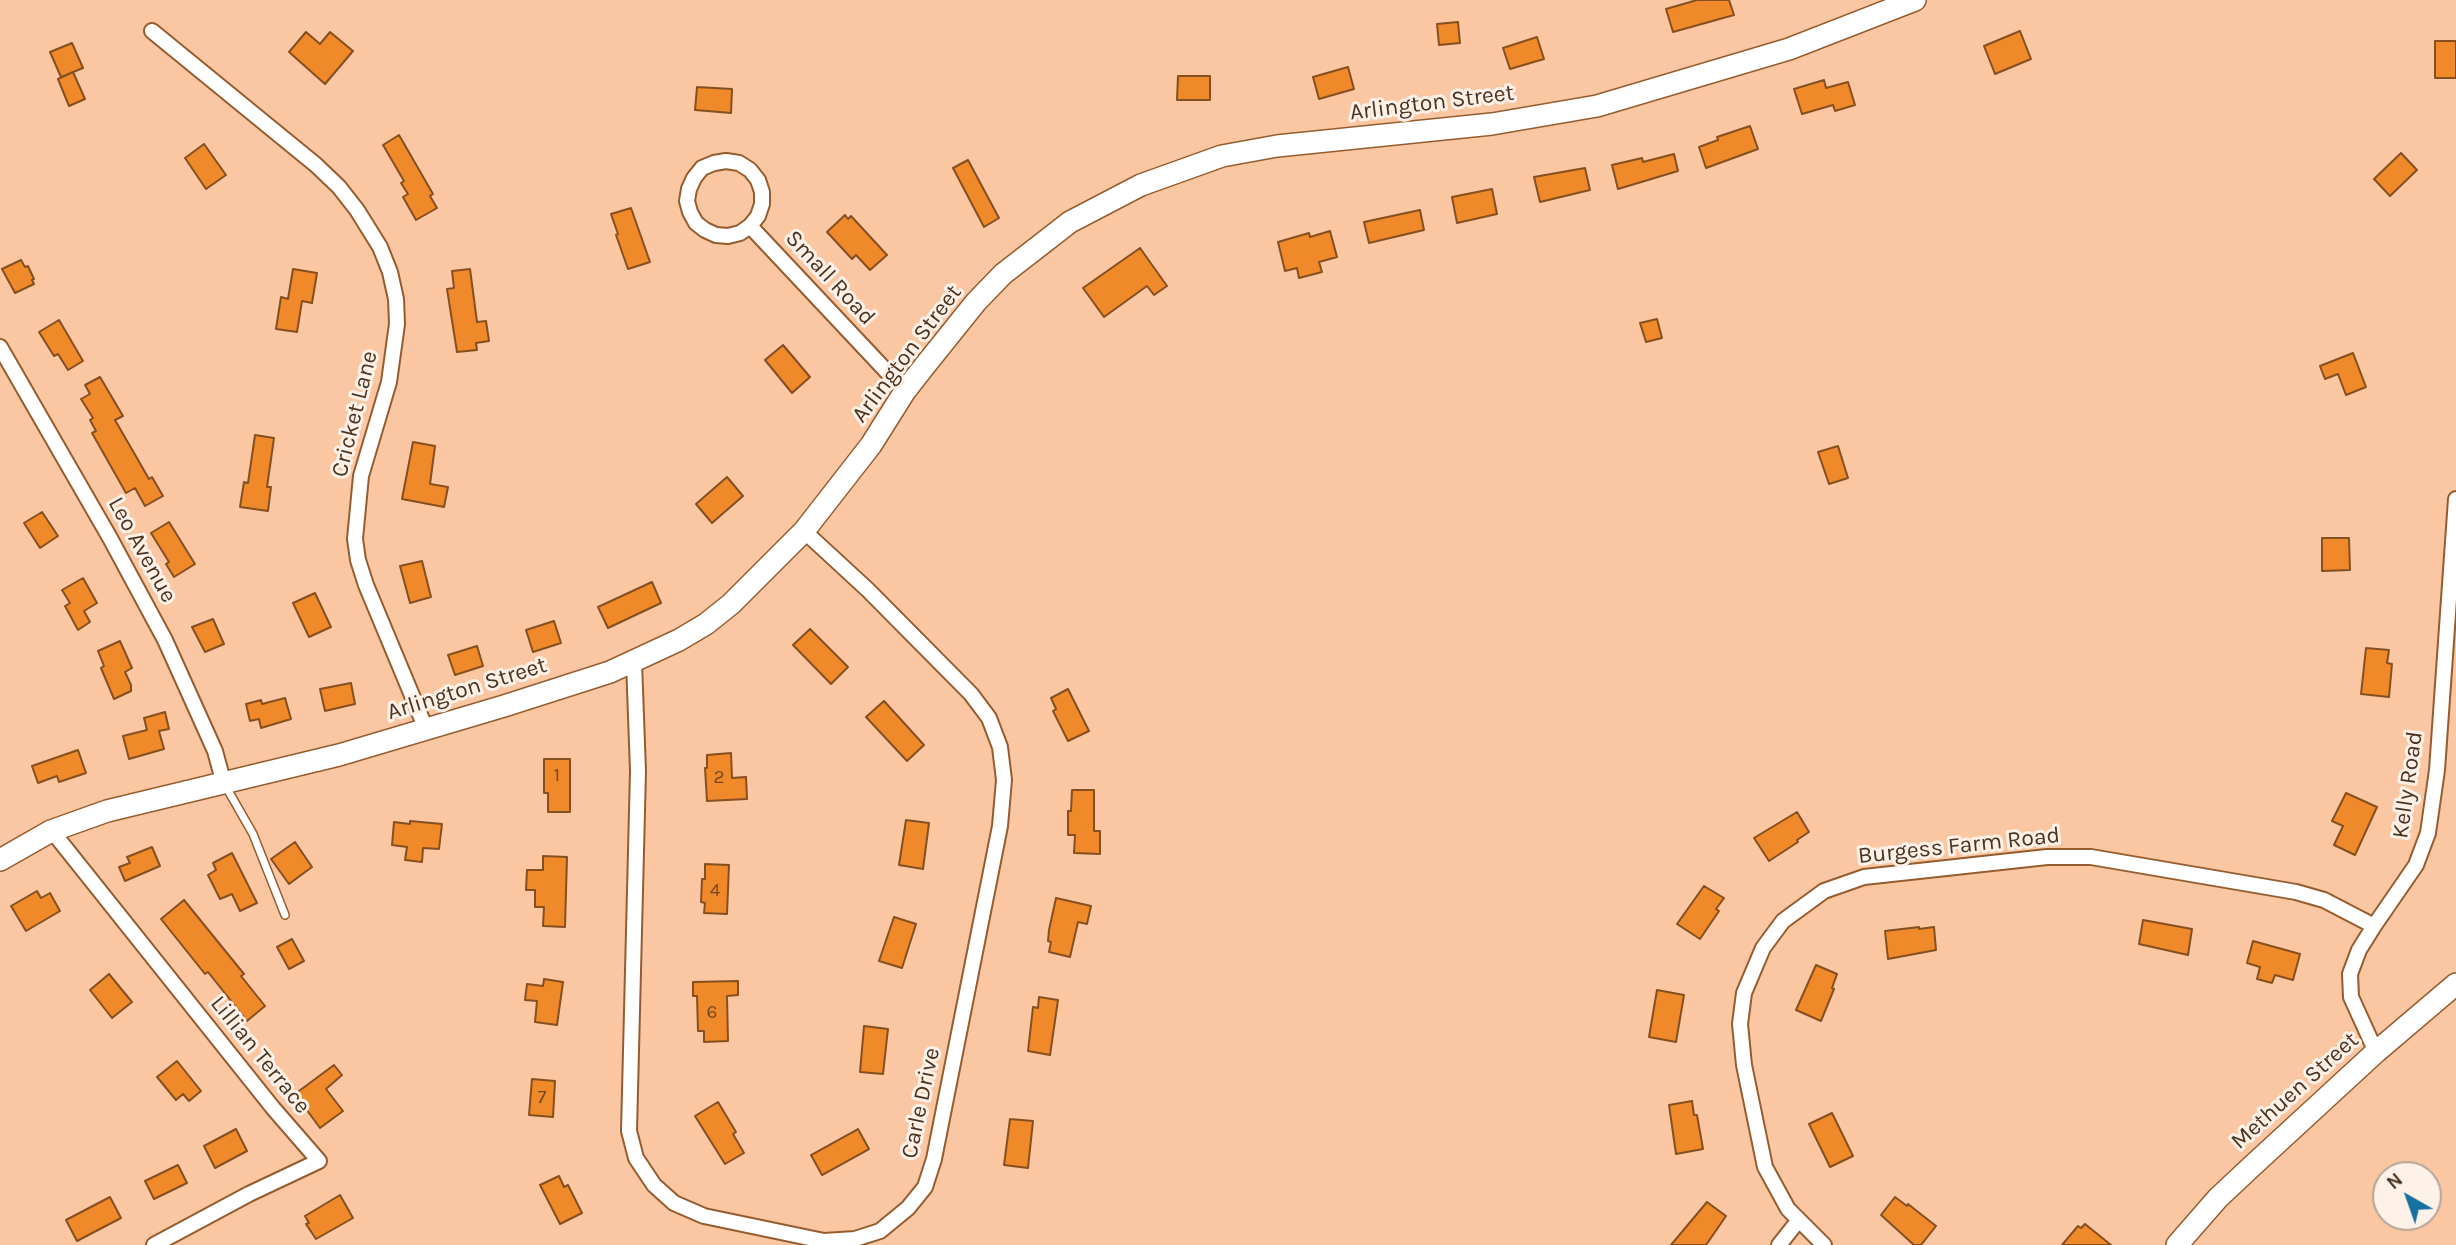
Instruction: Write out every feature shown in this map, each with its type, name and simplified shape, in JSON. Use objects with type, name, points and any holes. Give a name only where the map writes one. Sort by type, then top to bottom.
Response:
[{"type":"street","name":"Arlington Street","points":[[0,860],[52,831],[107,811],[339,755],[610,672],[706,624],[757,580],[804,531],[871,445],[905,391],[953,329],[1003,274],[1070,222],[1141,185],[1222,156],[1277,146],[1492,124],[1597,106],[1789,49],[1915,0]]},
{"type":"street","name":"Cricket Lane","points":[[152,31],[316,164],[339,187],[380,247],[390,272],[396,299],[397,324],[389,382],[361,476],[355,539],[366,585],[426,729]]},
{"type":"street","name":"Small Road","points":[[726,161],[739,163],[750,170],[758,180],[762,204],[758,216],[750,226],[740,233],[728,236],[716,235],[696,223],[687,201],[694,178],[702,169],[726,161]]},
{"type":"street","name":"Small Road","points":[[750,226],[905,391]]},
{"type":"street","name":"Leo Avenue","points":[[0,347],[110,538],[165,640],[215,751],[224,784]]},
{"type":"street","name":"Kelly Road","points":[[2376,1052],[2355,1008],[2349,985],[2350,974],[2359,950],[2416,865],[2428,833],[2437,770],[2456,499]]},
{"type":"street","name":"Carle Drive","points":[[634,662],[638,771],[629,1131],[636,1158],[654,1185],[674,1203],[705,1216],[824,1241],[855,1239],[880,1231],[908,1208],[925,1187],[934,1159],[1000,826],[1004,780],[1000,747],[989,718],[971,694],[868,590],[804,531]]},
{"type":"street","name":"Lillian Terrace","points":[[52,831],[234,1061],[319,1161],[249,1194],[154,1245]]},
{"type":"street","name":"Burgess Farm Road","points":[[1824,1245],[1798,1221],[1779,1195],[1765,1167],[1744,1065],[1740,1024],[1744,993],[1763,948],[1783,921],[1824,891],[1864,877],[2048,857],[2091,857],[2295,892],[2324,900],[2374,926]]},
{"type":"street","name":"Methuen Street","points":[[2177,1245],[2218,1198],[2376,1052],[2456,984]]},
{"type":"street","points":[[1779,1245],[1798,1221]]},
{"type":"lane","points":[[224,784],[253,834],[285,915]]},
{"type":"building","points":[[1697,0],[1729,0],[1734,15],[1673,32],[1666,9]]},
{"type":"building","points":[[1458,22],[1460,43],[1439,45],[1437,24]]},
{"type":"building","points":[[2020,31],[2031,59],[1995,74],[1984,46]]},
{"type":"building","points":[[306,32],[320,44],[330,32],[353,51],[325,84],[289,52]]},
{"type":"building","points":[[1537,37],[1544,59],[1510,69],[1503,48]]},
{"type":"building","points":[[2435,41],[2456,41],[2456,78],[2435,78]]},
{"type":"building","points":[[72,43],[83,68],[61,77],[50,52]]},
{"type":"building","points":[[1348,67],[1354,89],[1319,99],[1313,77]]},
{"type":"building","points":[[73,72],[85,99],[69,106],[58,79]]},
{"type":"building","points":[[1178,76],[1210,76],[1210,100],[1177,100]]},
{"type":"building","points":[[1824,80],[1826,88],[1848,82],[1855,105],[1835,111],[1833,105],[1802,114],[1794,89]]},
{"type":"building","points":[[697,87],[732,89],[731,113],[695,110]]},
{"type":"building","points":[[1750,126],[1758,149],[1706,168],[1699,147],[1718,140],[1717,137]]},
{"type":"building","points":[[399,135],[433,194],[430,196],[437,208],[416,220],[403,197],[408,194],[401,183],[404,181],[383,145]]},
{"type":"building","points":[[204,144],[226,175],[206,189],[185,158]]},
{"type":"building","points":[[2401,153],[2417,170],[2390,196],[2374,179]]},
{"type":"building","points":[[1674,154],[1678,171],[1618,189],[1612,165],[1642,158],[1643,162]]},
{"type":"building","points":[[968,160],[999,218],[984,227],[953,168]]},
{"type":"building","points":[[1585,168],[1590,190],[1540,202],[1534,177]]},
{"type":"building","points":[[1492,189],[1497,214],[1457,223],[1452,197]]},
{"type":"building","points":[[631,208],[650,262],[628,269],[611,214]]},
{"type":"building","points":[[1420,210],[1424,230],[1369,243],[1364,222]]},
{"type":"building","points":[[845,215],[848,219],[851,216],[887,255],[870,270],[856,255],[852,259],[827,232]]},
{"type":"building","points":[[1330,231],[1337,257],[1319,262],[1322,272],[1299,278],[1297,268],[1285,271],[1278,242],[1309,233],[1310,237]]},
{"type":"building","points":[[1140,248],[1167,286],[1154,295],[1147,286],[1104,317],[1083,288]]},
{"type":"building","points":[[21,260],[25,267],[28,266],[34,284],[15,293],[2,269]]},
{"type":"building","points":[[293,269],[317,273],[312,303],[302,301],[297,332],[276,329],[281,297],[288,299]]},
{"type":"building","points":[[470,269],[477,322],[486,321],[489,341],[476,343],[477,350],[457,352],[447,289],[454,288],[452,271]]},
{"type":"building","points":[[1657,319],[1662,338],[1646,342],[1640,323]]},
{"type":"building","points":[[59,320],[83,361],[68,370],[58,354],[54,356],[39,332]]},
{"type":"building","points":[[783,345],[810,377],[792,393],[765,360]]},
{"type":"building","points":[[2353,353],[2366,387],[2346,395],[2338,374],[2325,379],[2320,366]]},
{"type":"building","points":[[100,377],[123,416],[115,420],[149,479],[152,477],[163,496],[145,506],[135,488],[126,493],[92,433],[96,431],[90,420],[93,418],[81,399],[90,394],[85,385]]},
{"type":"building","points":[[255,435],[274,438],[267,487],[271,487],[268,511],[240,507],[244,482],[248,483]]},
{"type":"building","points":[[413,442],[435,446],[430,484],[448,487],[444,507],[402,499]]},
{"type":"building","points":[[1838,446],[1848,478],[1829,484],[1818,452]]},
{"type":"building","points":[[727,477],[743,496],[712,523],[696,504]]},
{"type":"building","points":[[42,512],[58,536],[40,548],[24,523]]},
{"type":"building","points":[[169,522],[195,564],[174,577],[166,564],[169,562],[151,533]]},
{"type":"building","points":[[2322,538],[2349,538],[2350,570],[2322,571]]},
{"type":"building","points":[[422,561],[431,597],[410,603],[400,566]]},
{"type":"building","points":[[83,578],[97,603],[84,611],[90,622],[78,630],[65,606],[70,603],[62,590]]},
{"type":"building","points":[[652,582],[661,603],[608,628],[598,607]]},
{"type":"building","points":[[315,593],[331,627],[309,637],[293,603]]},
{"type":"building","points":[[213,619],[224,644],[205,652],[192,627]]},
{"type":"building","points":[[554,621],[561,643],[533,652],[526,630]]},
{"type":"building","points":[[810,629],[848,667],[831,684],[793,645]]},
{"type":"building","points":[[120,641],[132,668],[125,672],[131,691],[114,699],[101,668],[104,666],[98,651]]},
{"type":"building","points":[[477,646],[483,666],[455,675],[448,655]]},
{"type":"building","points":[[2366,648],[2389,650],[2387,663],[2392,664],[2389,697],[2361,694]]},
{"type":"building","points":[[351,683],[355,704],[325,711],[320,689]]},
{"type":"building","points":[[1068,689],[1089,731],[1068,741],[1053,711],[1056,709],[1051,698]]},
{"type":"building","points":[[285,698],[291,719],[261,728],[259,719],[250,721],[246,704],[261,700],[262,704]]},
{"type":"building","points":[[884,701],[924,745],[907,761],[866,717]]},
{"type":"building","points":[[165,712],[169,729],[159,731],[164,749],[129,759],[123,736],[147,730],[144,718]]},
{"type":"building","points":[[78,750],[86,773],[59,782],[57,776],[38,783],[32,766]]},
{"type":"building","points":[[731,753],[732,778],[746,777],[747,799],[707,801],[707,755]]},
{"type":"building","points":[[544,759],[570,759],[570,812],[548,812],[548,793],[544,793]]},
{"type":"building","points":[[1072,790],[1094,790],[1094,831],[1100,831],[1100,854],[1074,853],[1075,835],[1068,835],[1068,811],[1071,811]]},
{"type":"building","points":[[2346,793],[2377,807],[2355,855],[2334,845],[2343,826],[2332,821]]},
{"type":"building","points":[[1797,812],[1809,832],[1769,861],[1754,838]]},
{"type":"building","points":[[906,820],[929,823],[923,869],[899,865]]},
{"type":"building","points":[[410,821],[442,824],[439,849],[423,848],[422,862],[405,860],[407,847],[392,845],[394,822],[410,824]]},
{"type":"building","points":[[295,842],[312,867],[289,884],[271,859]]},
{"type":"building","points":[[152,847],[160,866],[125,881],[119,867],[130,863],[127,857]]},
{"type":"building","points":[[232,853],[257,903],[240,911],[232,894],[220,899],[208,875],[216,870],[213,863]]},
{"type":"building","points":[[543,856],[567,857],[565,927],[543,926],[544,907],[535,907],[535,890],[526,890],[527,870],[543,870]]},
{"type":"building","points":[[705,864],[729,865],[727,914],[704,913],[705,903],[701,902]]},
{"type":"building","points":[[1704,886],[1724,898],[1716,909],[1719,911],[1700,939],[1677,924]]},
{"type":"building","points":[[37,891],[41,898],[50,893],[60,911],[26,931],[11,906]]},
{"type":"building","points":[[1056,898],[1091,906],[1087,924],[1078,922],[1070,957],[1049,952],[1049,930]]},
{"type":"building","points":[[184,900],[244,974],[241,976],[265,1006],[247,1021],[161,919]]},
{"type":"building","points":[[894,917],[916,924],[902,968],[879,961]]},
{"type":"building","points":[[2143,920],[2192,929],[2188,955],[2139,944]]},
{"type":"building","points":[[1934,927],[1936,950],[1888,959],[1885,931]]},
{"type":"building","points":[[292,939],[304,961],[289,969],[277,947]]},
{"type":"building","points":[[2253,941],[2300,954],[2293,980],[2275,975],[2272,983],[2257,979],[2260,967],[2247,963]]},
{"type":"building","points":[[1816,965],[1837,974],[1821,1021],[1796,1010]]},
{"type":"building","points":[[109,974],[132,1002],[112,1018],[90,990]]},
{"type":"building","points":[[544,979],[563,982],[557,1025],[535,1022],[537,1001],[525,1000],[527,984],[543,986]]},
{"type":"building","points":[[738,981],[738,995],[727,996],[728,1041],[704,1042],[704,1031],[698,1031],[697,996],[693,996],[693,982]]},
{"type":"building","points":[[1657,990],[1684,995],[1676,1042],[1649,1037]]},
{"type":"building","points":[[1039,997],[1058,1000],[1050,1055],[1028,1051],[1033,1007],[1038,1008]]},
{"type":"building","points":[[864,1026],[888,1029],[883,1074],[860,1072]]},
{"type":"building","points":[[177,1061],[201,1091],[189,1101],[183,1094],[176,1100],[157,1077]]},
{"type":"building","points":[[334,1065],[342,1075],[326,1089],[343,1111],[320,1128],[295,1094]]},
{"type":"building","points":[[532,1079],[555,1081],[553,1117],[529,1115]]},
{"type":"building","points":[[1692,1101],[1703,1149],[1676,1154],[1669,1105]]},
{"type":"building","points":[[718,1102],[736,1132],[733,1134],[744,1153],[725,1164],[695,1116]]},
{"type":"building","points":[[1832,1113],[1853,1156],[1830,1167],[1809,1124]]},
{"type":"building","points":[[1010,1119],[1033,1121],[1028,1168],[1004,1165]]},
{"type":"building","points":[[236,1129],[247,1151],[215,1168],[204,1146]]},
{"type":"building","points":[[858,1129],[869,1149],[822,1175],[811,1155]]},
{"type":"building","points":[[178,1165],[187,1183],[154,1199],[145,1181]]},
{"type":"building","points":[[559,1176],[564,1187],[568,1185],[582,1213],[560,1224],[540,1185]]},
{"type":"building","points":[[340,1195],[353,1218],[316,1239],[306,1224],[309,1223],[305,1216]]},
{"type":"building","points":[[110,1197],[121,1218],[77,1241],[66,1220]]},
{"type":"building","points":[[1895,1197],[1936,1226],[1921,1245],[1914,1245],[1881,1215]]},
{"type":"building","points":[[1707,1202],[1726,1216],[1706,1245],[1671,1245]]},
{"type":"building","points":[[2085,1224],[2111,1245],[2062,1245],[2078,1226],[2081,1228]]}]
